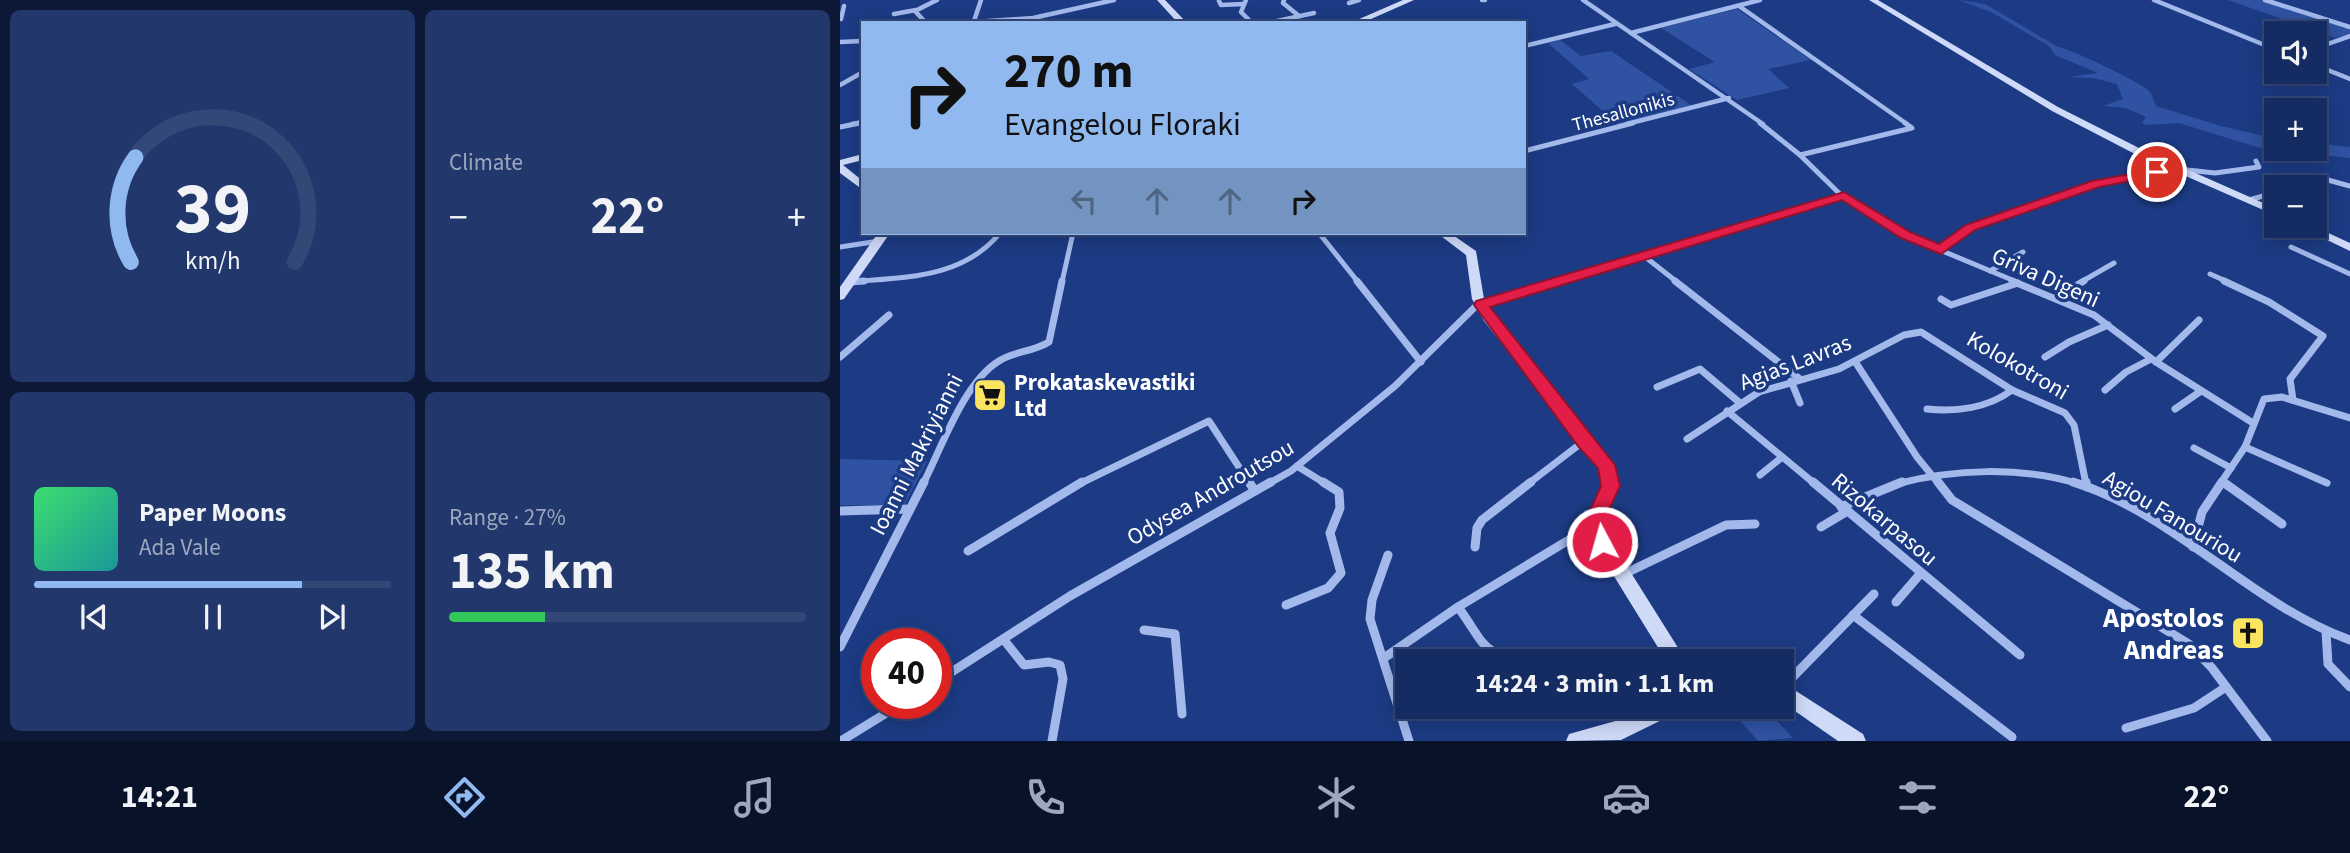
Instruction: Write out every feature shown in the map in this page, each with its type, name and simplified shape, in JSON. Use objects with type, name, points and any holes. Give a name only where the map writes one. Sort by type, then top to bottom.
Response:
[{"type":"street","points":[[894,14],[916,10],[937,0]]},
{"type":"street","points":[[972,21],[978,17],[976,12],[981,0]]},
{"type":"street","points":[[1016,21],[1114,0]]},
{"type":"street","points":[[1164,0],[1182,21]]},
{"type":"street","points":[[1284,0],[1283,3],[1299,16]]},
{"type":"street","points":[[1349,3],[1359,0]]},
{"type":"street","points":[[1359,21],[1410,0]]},
{"type":"street","name":"Griva Digeni","points":[[1583,0],[1728,98],[1800,155],[1844,196],[1906,235],[2055,298],[2108,325],[2153,360],[2253,423]]},
{"type":"street","points":[[1631,33],[1760,0]]},
{"type":"street","points":[[1873,0],[2035,99],[2178,169],[2264,207]]},
{"type":"street","points":[[2154,0],[2264,45]]},
{"type":"street","points":[[2266,0],[2350,27]]},
{"type":"street","points":[[1219,1],[1221,5],[1245,2],[1241,14],[1250,21]]},
{"type":"street","points":[[841,5],[841,19]]},
{"type":"street","points":[[1739,6],[1912,128],[1800,155]]},
{"type":"street","points":[[916,10],[924,21]]},
{"type":"street","points":[[1277,21],[1314,13]]},
{"type":"street","points":[[1046,15],[1049,21]]},
{"type":"street","points":[[1526,46],[1615,24]]},
{"type":"street","points":[[2327,44],[2350,36]]},
{"type":"street","points":[[2338,40],[2350,44]]},
{"type":"street","points":[[840,42],[861,41]]},
{"type":"street","points":[[2327,70],[2350,79]]},
{"type":"street","points":[[840,85],[861,73]]},
{"type":"street","name":"Thesallonikis","points":[[1526,151],[1728,98]]},
{"type":"street","points":[[840,127],[861,122]]},
{"type":"street","points":[[861,158],[840,165],[861,185]]},
{"type":"street","points":[[1941,250],[1970,227],[2096,184],[2178,169],[2228,172],[2259,167],[2256,161]]},
{"type":"street","points":[[2327,180],[2350,186]]},
{"type":"street","points":[[1481,305],[1844,196]]},
{"type":"street","points":[[2249,200],[2264,196]]},
{"type":"street","points":[[850,282],[954,268],[984,253],[998,235]]},
{"type":"street","name":"Ioanni Makriyianni","points":[[840,647],[978,376],[1001,359],[1037,350],[1048,342],[1055,327],[1066,256],[1072,235]]},
{"type":"street","points":[[1321,235],[1421,362]]},
{"type":"street","points":[[1384,658],[1458,607],[1592,526],[1608,495],[1611,479],[1606,465],[1584,441],[1481,305],[1472,254],[1446,235]]},
{"type":"street","points":[[2327,236],[2350,247]]},
{"type":"street","points":[[840,296],[882,237]]},
{"type":"street","points":[[840,247],[882,237]]},
{"type":"street","points":[[2291,247],[2350,274]]},
{"type":"street","points":[[1990,271],[2023,253]]},
{"type":"street","points":[[1644,256],[1800,379]]},
{"type":"street","points":[[2055,298],[2114,263]]},
{"type":"street","points":[[2210,274],[2269,302],[2323,336],[2290,379],[2292,400]]},
{"type":"street","points":[[1941,299],[1951,305],[2018,284]]},
{"type":"street","name":"Odysea Androutsou","points":[[952,672],[1080,590],[1297,466],[1421,362],[1467,314],[1481,305]]},
{"type":"street","points":[[840,357],[889,315]]},
{"type":"street","points":[[2105,390],[2126,372],[2153,360],[2199,320]]},
{"type":"street","points":[[2045,357],[2069,342],[2108,325]]},
{"type":"street","name":"Agias Lavras","points":[[1687,439],[1759,392],[1856,363],[1904,335],[1921,332]]},
{"type":"street","name":"Kolokotroni","points":[[1921,332],[2012,390],[2055,407],[2070,419],[2087,487]]},
{"type":"street","points":[[1856,363],[1933,476],[1962,508],[2189,645],[2226,687],[2267,741]]},
{"type":"street","points":[[1657,387],[1700,369],[1740,402]]},
{"type":"street","points":[[1791,382],[1800,403]]},
{"type":"street","points":[[1927,409],[1968,407],[2006,397],[2012,390]]},
{"type":"street","points":[[2175,409],[2201,391]]},
{"type":"street","points":[[2193,547],[2202,512],[2245,447],[2264,399],[2276,396],[2350,418]]},
{"type":"street","name":"Rizokarpasou","points":[[1727,411],[2020,655]]},
{"type":"street","points":[[968,551],[1091,477],[1209,421],[1255,491]]},
{"type":"street","points":[[1475,547],[1477,528],[1482,520],[1584,441]]},
{"type":"street","points":[[2245,447],[2327,483]]},
{"type":"street","points":[[2194,448],[2231,468]]},
{"type":"street","points":[[1760,475],[1781,458]]},
{"type":"street","points":[[1286,605],[1328,588],[1341,573],[1330,533],[1340,509],[1339,492],[1297,466]]},
{"type":"street","name":"Agiou Fanouriou","points":[[1821,527],[1844,509],[1882,487],[1933,476],[1987,473],[2041,478],[2087,487],[2193,547],[2326,632],[2350,640]]},
{"type":"street","points":[[2222,482],[2282,524]]},
{"type":"street","points":[[840,511],[909,509]]},
{"type":"street","points":[[1623,574],[1726,525],[1755,524]]},
{"type":"street","points":[[1592,526],[1670,649]]},
{"type":"street","points":[[1388,555],[1370,609],[1409,741]]},
{"type":"street","points":[[1896,602],[1921,573]]},
{"type":"street","points":[[1794,676],[1874,594]]},
{"type":"street","points":[[1458,607],[1489,649]]},
{"type":"street","points":[[1853,615],[2012,737]]},
{"type":"street","points":[[1143,630],[1175,634],[1182,714]]},
{"type":"street","points":[[2326,632],[2325,662],[2339,679],[2350,687]]},
{"type":"street","points":[[1004,640],[1024,665],[1049,662],[1060,666],[1063,679],[1052,741]]},
{"type":"street","points":[[2126,728],[2194,708],[2226,687]]},
{"type":"street","points":[[1794,697],[1856,741]]},
{"type":"street","points":[[841,741],[877,719]]},
{"type":"street","points":[[1576,741],[1620,730],[1642,719]]},
{"type":"shaded area","points":[[1959,0],[1985,4],[2058,47],[2133,81],[2149,91],[2156,106],[2264,136],[2264,148],[2179,123],[2146,125],[2142,123],[2146,117],[2126,108],[2103,106],[2123,99],[2117,84],[2093,78],[2069,77],[2098,73],[2055,55],[2049,46],[1993,13]]},
{"type":"shaded area","points":[[2228,0],[2262,0],[2350,28],[2350,34],[2335,38],[2327,35],[2327,21],[2287,21]]},
{"type":"shaded area","points":[[1737,9],[1811,60],[1768,69],[1789,88],[1737,100],[1689,69],[1715,62],[1661,28]]},
{"type":"shaded area","points":[[1560,40],[1581,56],[1611,51],[1691,105],[1619,125],[1572,84],[1589,79],[1548,43]]},
{"type":"shaded area","points":[[2327,144],[2350,147],[2350,158],[2327,155]]},
{"type":"shaded area","points":[[840,459],[927,461],[904,506],[840,505]]},
{"type":"shaded area","points":[[1739,719],[1775,719],[1793,738],[1758,741]]},
{"type":"place","name":"Prokataskevastiki Ltd","points":[[990,395]]},
{"type":"place","name":"Apostolos Andreas","points":[[2248,633]]},
{"type":"route","points":[[1602,542],[1592,526],[1608,495],[1611,486],[1610,472],[1481,305],[1844,196],[1846,200],[1906,235],[1941,250],[1970,227],[2096,184],[2157,172]]}]
